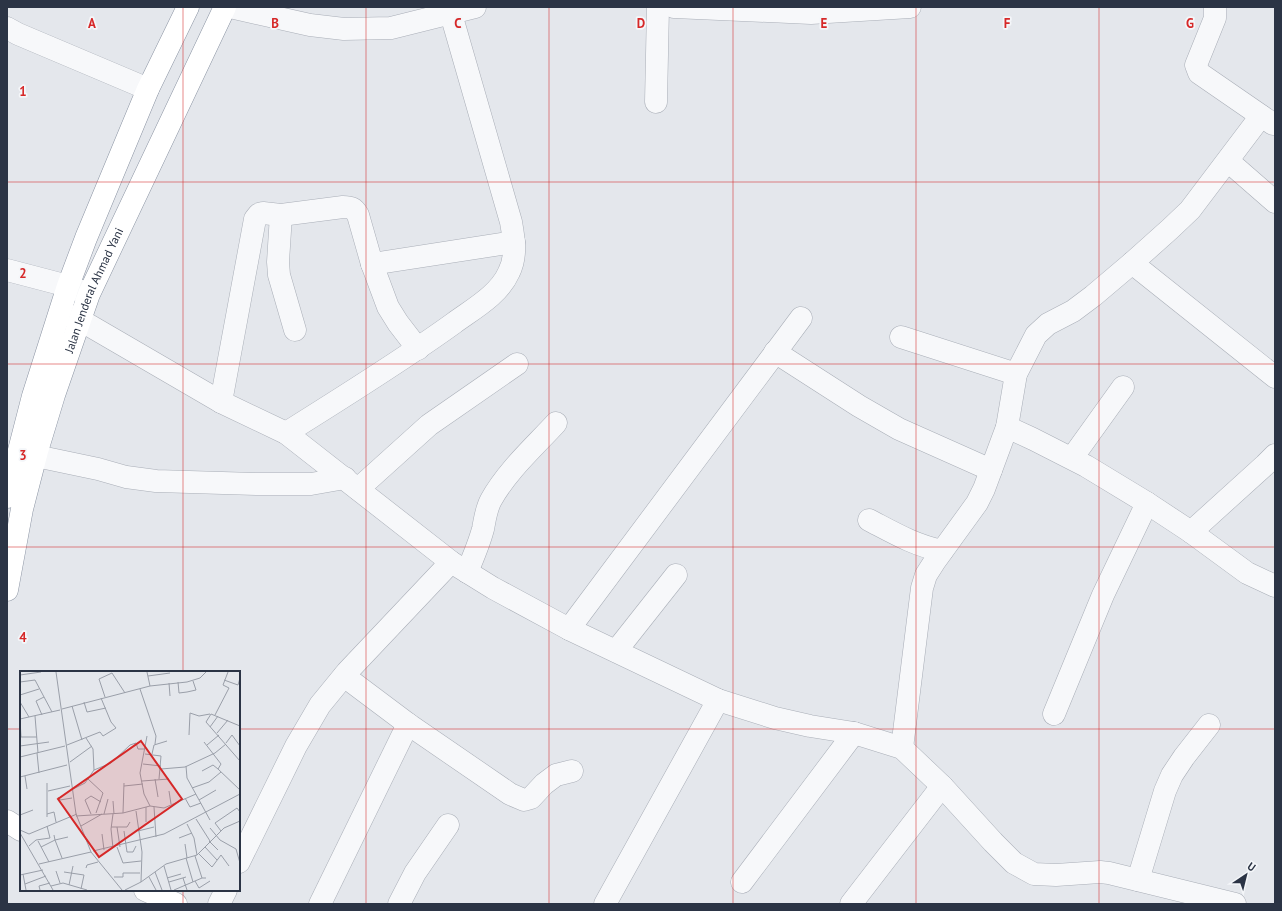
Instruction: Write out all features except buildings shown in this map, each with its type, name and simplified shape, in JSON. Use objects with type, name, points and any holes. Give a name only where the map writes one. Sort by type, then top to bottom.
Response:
[{"type":"main road","name":"Jalan Jenderal Ahmad Yani","points":[[7,497],[33,396],[68,286],[86,238],[145,99],[188,7]]},
{"type":"main road","name":"Jalan Jenderal Ahmad Yani","points":[[7,590],[22,509],[36,456],[54,395],[89,294],[225,7]]},
{"type":"main road","points":[[145,99],[171,120]]},
{"type":"main road","points":[[7,821],[20,829]]},
{"type":"main road","points":[[147,891],[176,904]]},
{"type":"street","points":[[230,7],[310,25],[344,29],[391,28],[475,7]]},
{"type":"street","points":[[656,102],[658,7]]},
{"type":"street","points":[[674,7],[811,13],[910,7]]},
{"type":"street","points":[[902,748],[922,588],[926,575],[977,504],[1007,427],[1016,374],[1036,335],[1048,324],[1073,311],[1132,263],[1190,210],[1228,161],[1268,120],[1199,73],[1196,65],[1215,18],[1215,7]]},
{"type":"street","points":[[286,433],[418,349],[488,298],[500,287],[509,273],[514,257],[514,242],[511,222],[451,14]]},
{"type":"street","points":[[7,28],[145,99]]},
{"type":"street","points":[[1228,161],[1275,202]]},
{"type":"street","points":[[221,402],[255,219],[259,214],[281,215],[343,207],[352,208],[358,215],[372,264],[392,315],[418,349]]},
{"type":"street","points":[[281,215],[278,262],[279,275],[295,330]]},
{"type":"street","points":[[372,264],[514,242]]},
{"type":"street","points":[[1132,263],[1275,377]]},
{"type":"street","points":[[7,270],[68,286],[89,294]]},
{"type":"street","points":[[60,312],[80,320],[221,402],[286,433],[459,567],[483,583],[569,629],[718,700],[775,718],[810,726],[854,733],[902,748],[942,786],[1014,863],[1034,874],[1056,875],[1100,872],[1235,904]]},
{"type":"street","points":[[569,629],[801,318]]},
{"type":"street","points":[[901,337],[1016,374]]},
{"type":"street","points":[[775,352],[899,429],[991,470]]},
{"type":"street","points":[[36,456],[126,477],[156,481],[258,484],[352,484],[429,425],[517,364]]},
{"type":"street","points":[[1072,458],[1123,387]]},
{"type":"street","points":[[240,860],[296,746],[320,705],[344,676],[476,550],[491,500],[510,473],[556,423]]},
{"type":"street","points":[[1007,427],[1086,466],[1191,532],[1248,573],[1275,586]]},
{"type":"street","points":[[1191,532],[1265,466],[1275,455]]},
{"type":"street","points":[[1054,714],[1104,595],[1147,503]]},
{"type":"street","points":[[869,520],[924,547],[942,551]]},
{"type":"street","points":[[616,651],[676,575]]},
{"type":"street","points":[[344,676],[408,724],[510,794],[524,800],[532,798],[544,784],[556,775],[572,771]]},
{"type":"street","points":[[605,904],[718,700]]},
{"type":"street","points":[[320,904],[408,724]]},
{"type":"street","points":[[1138,880],[1165,791],[1172,775],[1209,724]]},
{"type":"street","points":[[742,882],[854,733]]},
{"type":"street","points":[[851,904],[942,786]]},
{"type":"street","points":[[399,904],[415,873],[448,825]]},
{"type":"street","points":[[219,904],[226,891]]}]
